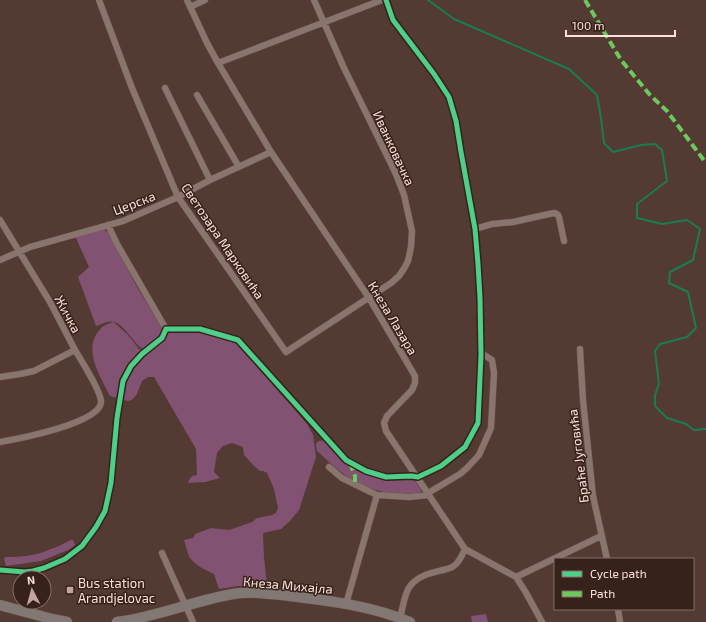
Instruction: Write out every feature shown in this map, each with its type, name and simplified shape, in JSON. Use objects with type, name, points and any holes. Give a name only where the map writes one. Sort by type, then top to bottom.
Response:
[{"type":"main road","name":"Кнеза Михајла","points":[[117,622],[150,619],[186,605],[239,593],[311,598],[346,604],[405,620]]},
{"type":"main road","points":[[0,605],[67,622]]},
{"type":"street","name":"Светозара Марковића","points":[[99,0],[132,88],[178,198],[286,352],[369,298]]},
{"type":"street","name":"Кнеза Лазара","points":[[187,0],[218,63],[271,152],[369,298],[415,376],[412,390],[387,416],[384,423],[386,431],[465,549],[516,578],[542,622]]},
{"type":"street","points":[[190,7],[205,0]]},
{"type":"street","name":"Иванковачка","points":[[314,0],[344,68],[402,187],[410,222],[412,239],[405,267],[391,283],[369,298]]},
{"type":"street","points":[[218,63],[382,0]]},
{"type":"street","points":[[166,329],[200,329],[238,340],[346,460],[366,471],[386,477],[411,476],[418,478],[441,466],[465,447],[478,423],[481,353],[480,298],[475,229],[456,121],[449,97],[434,74],[393,20],[386,0]]},
{"type":"street","points":[[165,88],[210,180]]},
{"type":"street","points":[[197,95],[239,167]]},
{"type":"street","name":"Церска","points":[[0,260],[30,247],[123,221],[178,198],[210,180],[271,152]]},
{"type":"street","points":[[475,229],[492,224],[513,222],[555,213],[559,217],[564,241]]},
{"type":"street","name":"Жичка","points":[[0,220],[50,302],[75,350],[34,371],[0,377]]},
{"type":"street","points":[[108,225],[117,244],[166,329]]},
{"type":"street","points":[[0,570],[25,572],[33,571],[65,559],[82,546],[96,527],[105,511],[111,483],[117,418],[123,381],[132,366],[142,354],[162,338],[166,329]]},
{"type":"street","name":"Браће Југовића","points":[[580,349],[583,400],[593,496],[607,558]]},
{"type":"street","points":[[0,442],[48,432],[73,424],[97,411],[101,406],[102,401],[98,389],[75,350]]},
{"type":"street","points":[[329,467],[342,478],[377,495],[409,497],[428,494],[460,474],[479,455],[491,428],[494,373],[492,360],[481,353]]},
{"type":"street","points":[[346,604],[377,495]]},
{"type":"street","points":[[557,558],[602,536]]},
{"type":"street","points":[[405,620],[405,597],[416,579],[454,566],[461,558],[465,549]]},
{"type":"street","points":[[162,553],[193,622]]},
{"type":"street","points":[[516,578],[554,559]]},
{"type":"street","points":[[618,610],[620,622]]},
{"type":"shaded area","points":[[104,230],[108,232],[137,287],[163,328],[163,333],[155,341],[143,349],[118,324],[106,322],[96,326],[78,277],[89,267],[75,236],[93,231]]},
{"type":"shaded area","points":[[113,322],[128,335],[139,349],[148,353],[162,341],[170,331],[196,332],[220,337],[237,344],[307,424],[313,435],[316,457],[299,510],[281,529],[263,533],[267,586],[238,586],[219,589],[214,574],[198,566],[192,561],[187,552],[184,540],[193,538],[195,534],[211,528],[229,530],[252,522],[257,518],[276,513],[278,508],[274,489],[267,473],[260,471],[254,466],[244,455],[243,447],[232,443],[223,446],[217,453],[214,472],[220,478],[205,482],[188,483],[192,476],[197,475],[196,449],[154,377],[148,377],[142,381],[137,394],[132,400],[128,401],[110,396],[95,365],[92,348],[93,340],[102,327]]},
{"type":"shaded area","points":[[324,440],[345,461],[361,472],[381,478],[411,478],[415,481],[421,492],[407,494],[391,493],[368,488],[354,481],[338,470],[317,451],[316,443]]},
{"type":"shaded area","points":[[73,540],[75,545],[68,550],[41,561],[6,566],[4,559],[5,557],[34,555]]},
{"type":"shaded area","points":[[486,614],[488,622],[472,622],[471,616]]},
{"type":"waterway","points":[[428,0],[454,19],[569,69],[597,95],[604,143],[613,152],[641,145],[655,144],[662,150],[667,181],[637,204],[637,218],[662,224],[687,220],[700,229],[693,260],[670,272],[669,283],[688,292],[696,328],[687,337],[660,344],[655,351],[659,384],[655,395],[655,406],[667,418],[686,424],[694,430],[706,429]]},
{"type":"marked path","points":[[585,0],[621,60],[650,95],[667,111],[706,163]]},
{"type":"marked path","points":[[350,463],[355,476],[355,485]]},
{"type":"cycle path","points":[[0,570],[25,572],[33,571],[65,559],[82,546],[96,527],[105,511],[111,483],[117,418],[123,381],[131,366],[142,354],[162,338],[166,329],[200,329],[238,340],[346,460],[366,471],[386,477],[418,477],[441,466],[465,447],[478,423],[481,355],[480,298],[475,229],[456,121],[449,97],[434,74],[393,20],[386,0]]},
{"type":"place","name":"Bus station Arandjelovac","points":[[70,590]]}]
